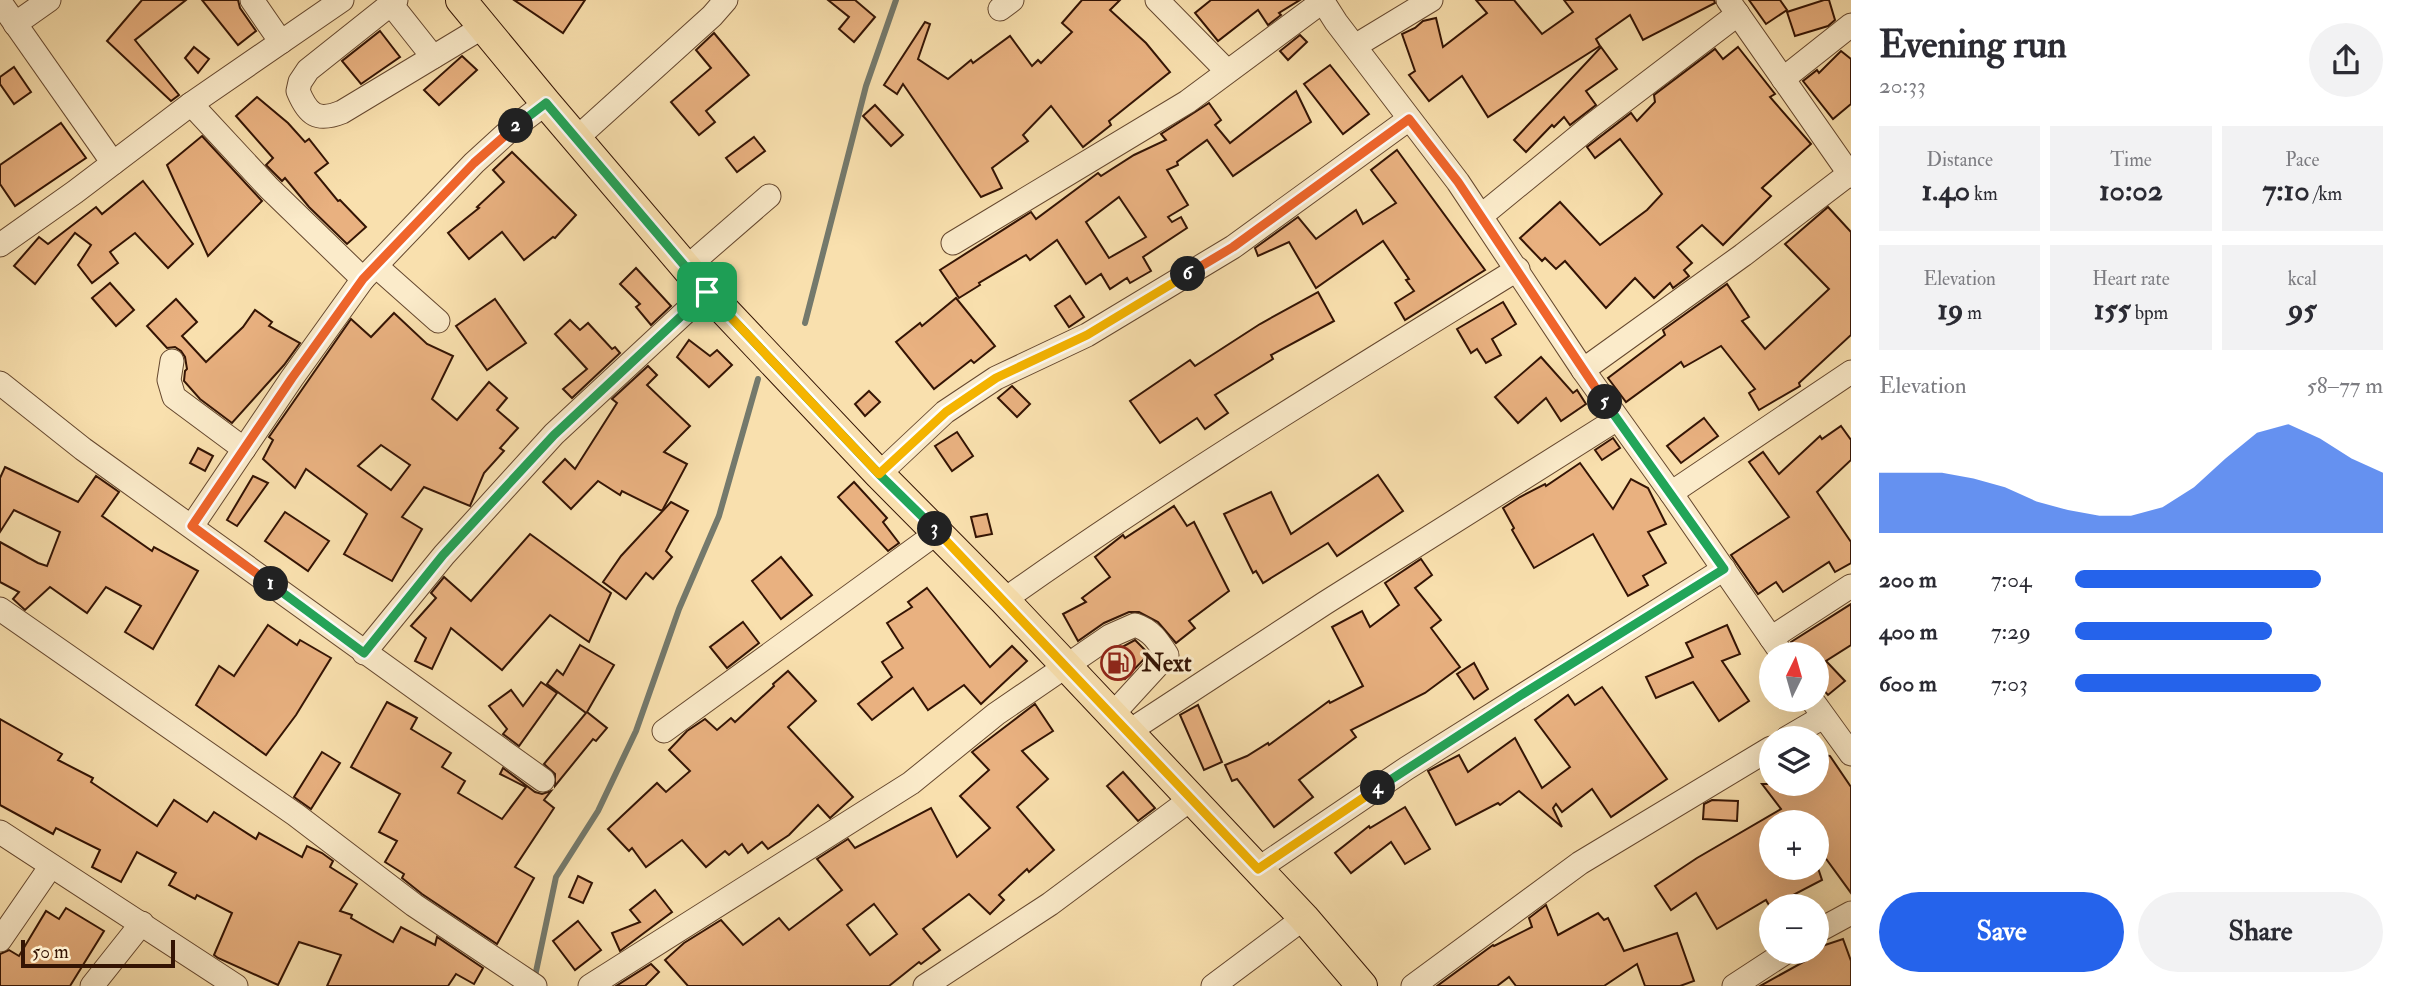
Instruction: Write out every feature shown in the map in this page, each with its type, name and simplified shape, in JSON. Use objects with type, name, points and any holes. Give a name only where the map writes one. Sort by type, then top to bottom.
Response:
[{"type":"main road","points":[[469,8],[707,292],[1258,869],[1362,986]]},
{"type":"street","points":[[15,24],[48,0]]},
{"type":"street","points":[[253,0],[281,42]]},
{"type":"street","points":[[0,245],[191,104],[342,0]]},
{"type":"street","points":[[577,138],[712,16],[726,0]]},
{"type":"street","points":[[1157,0],[1226,71]]},
{"type":"street","points":[[953,243],[1186,102],[1322,0],[1458,182],[1583,370],[1773,642]]},
{"type":"street","points":[[1355,46],[1431,0]]},
{"type":"street","points":[[0,2],[113,163]]},
{"type":"street","points":[[433,57],[394,2],[308,70],[298,91],[308,110],[320,117],[330,117],[342,112],[433,57],[469,8]]},
{"type":"street","points":[[1481,216],[1733,7],[1850,175],[1583,370]]},
{"type":"street","points":[[1783,79],[1851,25]]},
{"type":"street","points":[[192,526],[370,272],[474,163],[509,131],[546,103]]},
{"type":"street","points":[[191,104],[269,188],[370,272],[438,321]]},
{"type":"street","points":[[879,474],[946,412],[996,378],[1087,335],[1233,247],[1409,119]]},
{"type":"street","points":[[686,268],[769,196]]},
{"type":"street","points":[[1004,600],[1088,540],[1518,269]]},
{"type":"street","points":[[364,653],[443,555],[554,435],[707,292]]},
{"type":"street","points":[[172,361],[169,380],[174,397],[244,449]]},
{"type":"street","points":[[1671,493],[1851,372]]},
{"type":"street","points":[[0,383],[83,449],[544,780]]},
{"type":"street","points":[[1120,724],[1325,603],[1617,419]]},
{"type":"street","points":[[664,731],[938,532]]},
{"type":"street","points":[[1258,869],[1418,761],[1724,569]]},
{"type":"street","points":[[1781,642],[1851,586]]},
{"type":"street","points":[[0,609],[296,814],[414,905],[535,986]]},
{"type":"street","points":[[590,986],[911,783],[996,714],[1110,636],[1135,625],[1153,635],[1167,655],[1120,724]]},
{"type":"street","points":[[1799,726],[1814,712]]},
{"type":"street","points":[[1819,712],[1851,754]]},
{"type":"street","points":[[1413,986],[1580,863],[1759,755]]},
{"type":"street","points":[[925,986],[1050,904],[1191,799]]},
{"type":"street","points":[[0,832],[236,986]]},
{"type":"street","points":[[0,940],[51,866]]},
{"type":"street","points":[[1829,925],[1851,913]]},
{"type":"street","points":[[1213,986],[1304,918]]},
{"type":"street","points":[[92,986],[142,923]]},
{"type":"street","points":[[1734,986],[1768,964]]},
{"type":"building","points":[[142,0],[186,0],[135,40],[179,95],[171,101],[107,41]]},
{"type":"building","points":[[202,0],[238,0],[240,8],[256,31],[238,45]]},
{"type":"building","points":[[514,0],[585,0],[563,33]]},
{"type":"building","points":[[828,0],[855,0],[875,17],[854,42],[839,29],[849,17]]},
{"type":"building","points":[[1082,0],[1120,0],[1110,10],[1146,43],[1170,72],[1109,121],[1111,125],[1083,147],[1051,106],[1023,135],[1028,141],[992,168],[1002,188],[981,197],[903,84],[897,94],[884,85],[925,22],[930,24],[918,59],[948,79],[971,60],[973,63],[1010,36],[1032,66],[1038,60],[1041,63],[1072,32],[1062,23]]},
{"type":"building","points":[[1211,0],[1300,0],[1279,13],[1281,15],[1268,25],[1258,10],[1218,41],[1195,13]]},
{"type":"building","points":[[1476,0],[1514,0],[1542,34],[1573,12],[1564,0],[1714,0],[1715,3],[1643,40],[1630,15],[1596,39],[1600,46],[1488,117],[1462,76],[1429,101],[1409,75],[1415,71],[1402,34],[1423,21],[1436,18],[1443,47],[1487,13]]},
{"type":"building","points":[[1749,0],[1780,0],[1787,10],[1766,24]]},
{"type":"building","points":[[1829,0],[1835,20],[1828,26],[1795,36],[1787,12]]},
{"type":"building","points":[[380,31],[400,57],[361,84],[342,61]]},
{"type":"building","points":[[714,33],[749,75],[706,111],[715,122],[699,135],[671,102],[711,68],[696,50]]},
{"type":"building","points":[[1300,35],[1307,42],[1288,60],[1280,51]]},
{"type":"building","points":[[194,47],[209,59],[198,73],[185,58]]},
{"type":"building","points":[[1601,47],[1617,69],[1586,91],[1596,105],[1570,125],[1564,117],[1554,127],[1552,125],[1526,152],[1514,140]]},
{"type":"building","points":[[1738,47],[1775,94],[1770,97],[1811,144],[1762,188],[1771,196],[1723,245],[1702,225],[1677,247],[1692,263],[1684,270],[1689,276],[1673,288],[1670,283],[1654,298],[1635,278],[1606,308],[1565,261],[1556,269],[1545,258],[1542,261],[1520,238],[1560,202],[1600,245],[1647,210],[1662,194],[1620,139],[1595,158],[1587,147],[1631,113],[1637,121],[1655,102],[1654,95],[1715,49],[1723,59]]},
{"type":"building","points":[[1841,51],[1851,59],[1851,104],[1833,119],[1803,81],[1817,70],[1819,73]]},
{"type":"building","points":[[462,56],[477,70],[439,105],[424,90]]},
{"type":"building","points":[[1330,65],[1369,114],[1343,134],[1304,84]]},
{"type":"building","points":[[14,67],[31,92],[14,104],[0,84],[0,77]]},
{"type":"building","points":[[1296,91],[1311,122],[1233,176],[1207,140],[1177,162],[1178,165],[1167,170],[1188,205],[1168,217],[1172,222],[1181,217],[1187,228],[1143,257],[1151,271],[1130,283],[1127,278],[1110,289],[1101,274],[1086,284],[1057,240],[1030,260],[1026,255],[959,298],[940,270],[1031,212],[1036,219],[1098,173],[1101,176],[1134,155],[1166,140],[1161,134],[1209,103],[1221,120],[1215,125],[1230,143]],"holes":[[[1119,197],[1146,237],[1109,258],[1086,222]]]},
{"type":"building","points":[[257,97],[288,123],[305,142],[309,139],[328,163],[315,173],[338,201],[366,227],[347,244],[309,207],[285,178],[282,181],[266,165],[273,158],[236,116]]},
{"type":"building","points":[[875,105],[903,135],[891,146],[863,116]]},
{"type":"building","points":[[61,123],[86,158],[15,206],[0,184],[0,165]]},
{"type":"building","points":[[202,136],[262,201],[208,256],[167,165]]},
{"type":"building","points":[[754,137],[765,151],[737,172],[726,158]]},
{"type":"building","points":[[1397,150],[1485,270],[1405,320],[1395,303],[1414,291],[1383,241],[1316,288],[1289,242],[1258,256],[1255,248],[1298,217],[1316,239],[1356,210],[1363,224],[1396,203],[1371,170]]},
{"type":"building","points":[[512,152],[576,215],[555,238],[524,260],[502,232],[469,259],[448,233],[479,208],[477,207],[504,182],[493,170]]},
{"type":"building","points":[[143,181],[193,244],[168,268],[135,233],[110,252],[118,263],[92,283],[78,265],[91,245],[75,233],[35,284],[14,266],[39,237],[48,244],[96,207],[102,214]]},
{"type":"building","points":[[1828,207],[1851,232],[1851,335],[1799,383],[1800,386],[1759,410],[1749,393],[1755,389],[1721,346],[1684,367],[1681,362],[1626,402],[1608,378],[1665,335],[1663,330],[1727,284],[1749,317],[1742,321],[1765,349],[1829,289],[1785,244]]},
{"type":"building","points":[[636,268],[671,306],[651,325],[636,307],[640,304],[620,284]]},
{"type":"building","points":[[110,283],[134,310],[116,326],[92,298]]},
{"type":"building","points":[[1318,292],[1334,321],[1271,355],[1273,359],[1215,395],[1228,413],[1205,429],[1197,418],[1160,443],[1130,401],[1190,360],[1195,366],[1260,324]]},
{"type":"building","points":[[1070,296],[1084,317],[1069,327],[1055,306]]},
{"type":"building","points":[[956,298],[995,346],[974,363],[971,360],[934,389],[896,342],[920,323],[922,326]]},
{"type":"building","points":[[176,299],[197,322],[182,336],[206,362],[243,327],[255,310],[272,322],[269,326],[300,343],[232,423],[200,399],[184,381],[187,369],[181,351],[175,347],[167,348],[147,326]]},
{"type":"building","points":[[495,299],[526,343],[487,370],[456,326]]},
{"type":"building","points":[[1503,302],[1516,324],[1492,339],[1501,355],[1486,363],[1477,349],[1471,353],[1457,329]]},
{"type":"building","points":[[394,313],[427,344],[453,356],[432,399],[457,420],[489,382],[507,398],[497,410],[518,428],[500,448],[504,451],[484,473],[470,506],[424,487],[402,517],[422,529],[392,581],[344,554],[367,514],[306,469],[295,488],[263,459],[273,440],[269,437],[351,319],[371,337]],"holes":[[[381,445],[410,465],[391,490],[358,466]]]},
{"type":"building","points":[[570,320],[580,330],[588,323],[612,349],[615,347],[620,353],[572,398],[563,389],[587,369],[555,334]]},
{"type":"building","points":[[689,340],[710,356],[717,350],[732,365],[709,387],[677,357]]},
{"type":"building","points":[[1541,357],[1573,393],[1577,390],[1586,404],[1561,421],[1546,398],[1518,423],[1495,397]]},
{"type":"building","points":[[648,366],[657,375],[647,385],[690,426],[664,452],[687,464],[662,511],[622,491],[620,495],[598,481],[571,509],[543,482],[565,459],[575,469],[617,403],[612,399]]},
{"type":"building","points":[[1012,386],[1030,404],[1017,417],[998,398]]},
{"type":"building","points":[[869,391],[880,402],[865,416],[855,404]]},
{"type":"building","points":[[1704,418],[1718,436],[1681,463],[1667,446]]},
{"type":"building","points":[[1841,426],[1851,440],[1851,460],[1817,492],[1851,542],[1851,563],[1835,572],[1829,562],[1783,592],[1776,582],[1758,594],[1731,555],[1789,517],[1749,462],[1763,452],[1779,474],[1820,436],[1822,439]]},
{"type":"building","points":[[957,432],[973,456],[952,471],[935,446]]},
{"type":"building","points":[[1613,438],[1620,448],[1602,460],[1595,450]]},
{"type":"building","points":[[198,448],[213,456],[205,471],[190,463]]},
{"type":"building","points":[[1580,463],[1613,509],[1631,479],[1648,488],[1666,524],[1648,532],[1666,563],[1643,576],[1648,585],[1628,596],[1593,534],[1534,568],[1512,530],[1514,528],[1503,508],[1545,484],[1546,486]]},
{"type":"building","points":[[5,467],[78,502],[96,476],[119,492],[102,516],[152,551],[154,547],[198,571],[153,649],[125,632],[141,606],[106,587],[87,613],[50,587],[25,610],[13,599],[19,592],[0,582],[0,542],[47,566],[60,532],[14,510],[0,532],[0,478]]},
{"type":"building","points":[[1378,475],[1403,511],[1337,556],[1328,543],[1263,583],[1256,571],[1253,573],[1224,514],[1271,492],[1291,534]]},
{"type":"building","points":[[253,476],[268,483],[237,526],[227,520]]},
{"type":"building","points":[[854,482],[887,518],[883,522],[899,543],[888,551],[838,497]]},
{"type":"building","points":[[671,502],[688,511],[666,551],[672,557],[653,579],[646,573],[626,599],[603,582],[621,556]]},
{"type":"building","points":[[1174,506],[1187,526],[1194,522],[1229,591],[1189,621],[1195,628],[1176,643],[1158,622],[1139,612],[1129,612],[1104,623],[1078,641],[1063,614],[1086,602],[1082,598],[1110,577],[1095,557],[1123,535],[1125,538]]},
{"type":"building","points":[[285,512],[329,541],[308,571],[265,541]]},
{"type":"building","points":[[987,514],[992,534],[976,537],[971,517]]},
{"type":"building","points":[[530,534],[611,593],[589,642],[550,615],[502,670],[451,628],[432,669],[415,661],[426,638],[411,626],[436,598],[431,593],[444,577],[471,601]]},
{"type":"building","points":[[781,557],[812,595],[781,619],[752,581]]},
{"type":"building","points":[[1421,559],[1432,575],[1415,588],[1441,620],[1431,628],[1460,667],[1425,693],[1351,730],[1356,737],[1299,780],[1313,797],[1274,827],[1237,779],[1232,781],[1225,765],[1268,743],[1269,745],[1329,701],[1330,703],[1363,686],[1332,627],[1362,611],[1370,627],[1399,605],[1385,583]]},
{"type":"building","points":[[927,588],[990,667],[1012,646],[1027,661],[981,704],[964,685],[928,710],[913,688],[872,720],[858,704],[892,677],[882,662],[903,648],[887,623],[912,607],[908,602]]},
{"type":"building","points":[[1851,604],[1851,645],[1829,659],[1829,642],[1791,642]]},
{"type":"building","points":[[743,622],[759,643],[727,668],[710,647]]},
{"type":"building","points":[[268,625],[297,645],[300,640],[331,658],[296,715],[266,755],[196,705],[219,666],[234,676]]},
{"type":"building","points":[[1727,625],[1740,654],[1722,661],[1749,701],[1719,721],[1693,682],[1656,698],[1646,677],[1693,657],[1686,643]]},
{"type":"building","points":[[1135,640],[1149,654],[1125,679],[1109,654]]},
{"type":"building","points":[[580,645],[614,665],[587,712],[607,728],[596,741],[593,739],[555,786],[555,774],[544,764],[586,713],[547,684],[557,670],[563,675]]},
{"type":"building","points":[[1474,663],[1488,689],[1474,699],[1457,674]]},
{"type":"building","points":[[1829,664],[1845,681],[1829,694]]},
{"type":"building","points":[[788,671],[816,701],[788,727],[853,797],[830,818],[818,805],[789,835],[768,849],[762,842],[748,853],[742,844],[729,855],[725,851],[706,867],[682,840],[646,867],[632,848],[629,851],[608,829],[657,783],[666,792],[690,771],[669,750],[687,731],[705,719],[717,730],[731,718],[735,722]]},
{"type":"building","points":[[541,682],[557,693],[519,746],[503,734],[507,729],[489,706],[511,690],[523,706]]},
{"type":"building","points":[[1602,687],[1667,779],[1611,817],[1592,789],[1562,812],[1556,804],[1553,808],[1562,827],[1519,791],[1500,805],[1498,803],[1456,825],[1428,771],[1459,755],[1468,772],[1515,738],[1542,788],[1570,767],[1535,720],[1568,695],[1575,705]]},
{"type":"building","points":[[387,702],[417,718],[411,729],[451,753],[442,767],[465,781],[458,793],[502,819],[526,787],[500,774],[503,768],[535,792],[542,794],[551,791],[544,800],[554,808],[515,867],[534,878],[497,944],[422,894],[402,878],[404,874],[385,862],[397,841],[379,832],[400,794],[351,767]]},
{"type":"building","points":[[1035,704],[1053,731],[1022,751],[1048,779],[1017,807],[1054,850],[1029,872],[1027,869],[999,895],[1004,900],[990,914],[969,894],[923,929],[940,950],[921,964],[919,962],[889,986],[688,986],[665,960],[684,943],[721,920],[743,945],[779,918],[789,930],[842,890],[817,859],[848,839],[855,848],[931,808],[957,857],[990,828],[960,796],[989,770],[972,752]],"holes":[[[874,904],[897,934],[870,955],[847,925]]]},
{"type":"building","points":[[1198,705],[1222,762],[1204,770],[1180,715]]},
{"type":"building","points":[[0,719],[62,754],[58,760],[93,778],[91,782],[157,826],[174,800],[207,822],[214,812],[256,839],[259,833],[302,857],[307,846],[322,853],[333,861],[330,867],[357,884],[340,911],[352,915],[351,918],[393,942],[401,927],[435,945],[437,937],[483,968],[474,984],[456,974],[448,986],[327,986],[341,955],[299,942],[278,985],[218,958],[214,955],[232,913],[197,895],[195,899],[169,885],[176,873],[137,852],[121,882],[92,867],[100,850],[56,828],[53,834],[0,805]]},
{"type":"building","points":[[322,752],[340,763],[311,809],[294,797]]},
{"type":"building","points":[[1830,756],[1851,787],[1851,893],[1829,863],[1829,810],[1781,809],[1771,796],[1829,796]]},
{"type":"building","points":[[1123,772],[1155,808],[1138,821],[1107,786]]},
{"type":"building","points":[[1712,800],[1738,801],[1737,821],[1703,819],[1704,804]]},
{"type":"building","points":[[1405,807],[1430,849],[1405,864],[1391,842],[1351,873],[1335,853],[1369,826],[1370,828]]},
{"type":"building","points":[[1759,822],[1759,880],[1822,880],[1795,894],[1759,894],[1759,904],[1717,929],[1696,893],[1671,910],[1655,886]]},
{"type":"building","points":[[578,876],[592,883],[583,903],[569,897]]},
{"type":"building","points":[[655,890],[672,912],[620,951],[612,933],[640,922],[630,910]]},
{"type":"building","points":[[1546,905],[1558,935],[1598,913],[1604,920],[1608,918],[1624,951],[1677,933],[1694,981],[1680,986],[1645,986],[1637,964],[1604,986],[1516,986],[1509,977],[1497,986],[1437,986],[1493,945],[1532,927],[1529,918]]},
{"type":"building","points":[[66,908],[104,931],[70,986],[0,986],[0,954],[9,950],[19,956],[46,911],[59,919]]},
{"type":"building","points":[[578,921],[601,950],[575,970],[553,941]]},
{"type":"building","points":[[1843,939],[1851,961],[1851,986],[1760,986],[1800,964],[1829,964],[1829,944]]},
{"type":"building","points":[[651,964],[659,972],[645,986],[616,986]]},
{"type":"waterway","points":[[805,323],[866,86],[896,0]]},
{"type":"waterway","points":[[534,981],[556,877],[598,811],[636,731],[679,609],[719,516],[758,379]]},
{"type":"place","name":"Next","points":[[1118,663]]},
{"type":"route","points":[[707,292],[554,435],[443,555],[364,653],[192,526],[363,279],[474,163],[509,131],[546,103],[707,292],[879,474],[1004,600],[1258,869],[1407,768],[1724,569],[1583,370],[1458,182],[1409,119],[1233,247],[1087,335],[996,378],[946,412],[879,474],[818,408],[707,292]]}]
